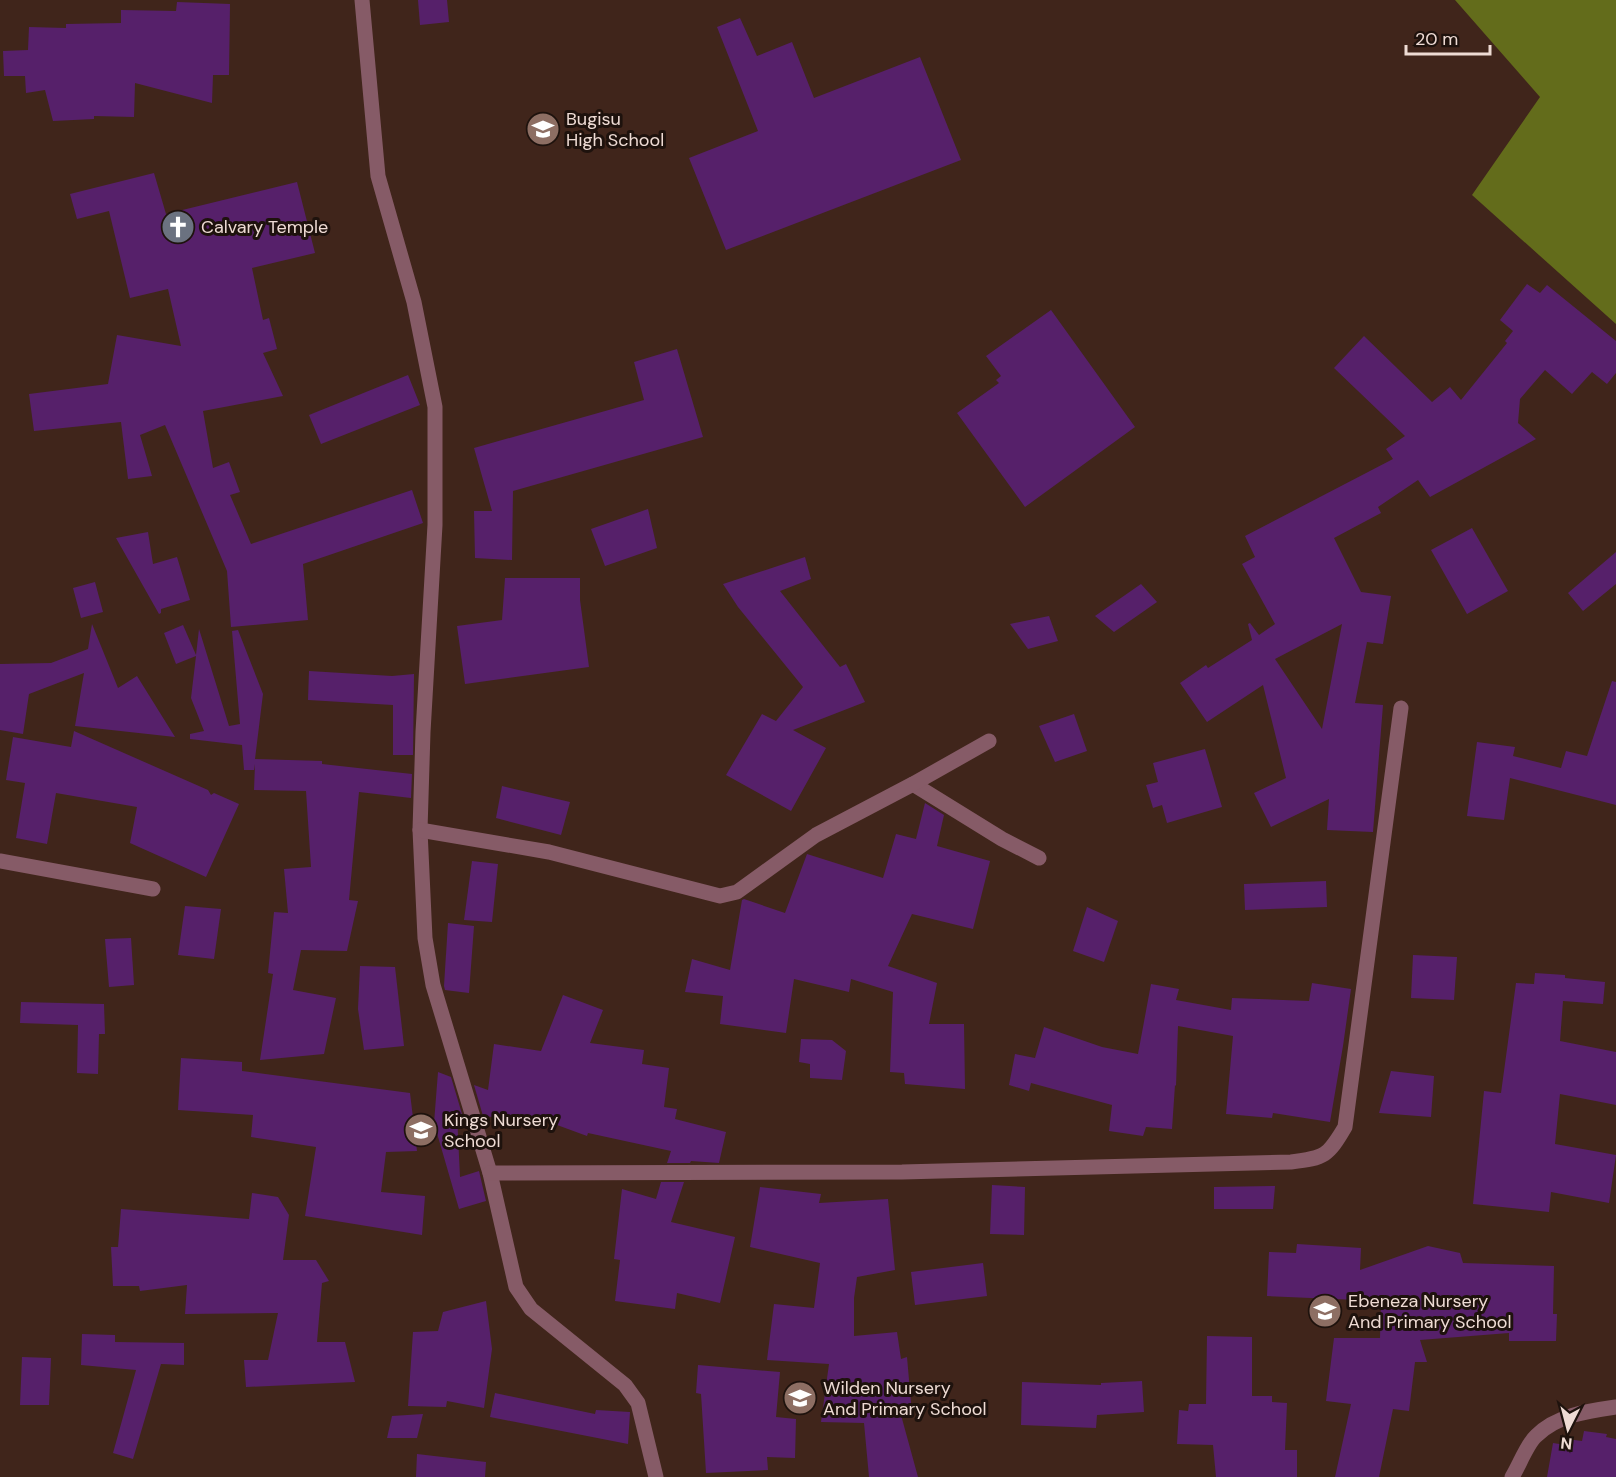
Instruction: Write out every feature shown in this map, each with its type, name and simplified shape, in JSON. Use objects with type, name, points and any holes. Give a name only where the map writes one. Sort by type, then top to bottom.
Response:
[{"type":"street","points":[[362,0],[378,176],[414,302],[435,407],[435,525],[423,732],[420,830],[425,938],[433,986],[490,1173],[516,1287],[531,1309],[625,1385],[638,1403],[656,1477]]},
{"type":"street","points":[[490,1173],[902,1172],[1313,1160],[1332,1150],[1345,1127],[1401,708]]},
{"type":"street","points":[[420,830],[549,852],[720,896],[737,892],[816,835],[989,741]]},
{"type":"street","points":[[913,784],[1002,839],[1039,858]]},
{"type":"street","points":[[0,861],[153,889]]},
{"type":"street","points":[[1512,1477],[1535,1436],[1562,1419],[1592,1410],[1616,1407]]},
{"type":"green space","points":[[1455,0],[1616,0],[1616,324],[1472,195],[1540,97]]},
{"type":"building","points":[[418,0],[447,0],[449,22],[420,25]]},
{"type":"building","points":[[177,2],[230,4],[229,75],[213,75],[212,103],[135,83],[134,117],[94,116],[94,119],[53,121],[45,90],[26,93],[25,76],[4,76],[3,51],[28,50],[29,27],[66,28],[66,24],[121,23],[121,10],[176,11]]},
{"type":"building","points":[[740,18],[757,56],[792,42],[814,98],[920,57],[961,160],[726,250],[689,158],[758,131],[717,27]]},
{"type":"building","points":[[154,173],[166,214],[297,182],[315,253],[252,268],[263,320],[269,318],[277,349],[263,353],[283,396],[203,411],[213,468],[229,462],[240,492],[230,495],[251,544],[412,490],[423,523],[303,564],[308,620],[231,627],[227,571],[165,425],[140,435],[152,476],[128,479],[121,422],[34,431],[29,394],[108,384],[117,335],[181,346],[168,289],[130,298],[109,211],[77,219],[70,194]]},
{"type":"building","points":[[1527,284],[1540,293],[1547,285],[1616,341],[1616,373],[1607,384],[1592,372],[1572,394],[1545,370],[1520,399],[1518,423],[1536,439],[1430,497],[1418,480],[1378,507],[1381,513],[1334,538],[1361,592],[1391,596],[1383,644],[1367,642],[1355,703],[1383,705],[1373,832],[1327,830],[1329,799],[1271,827],[1254,793],[1286,778],[1263,685],[1207,722],[1180,683],[1206,665],[1208,668],[1252,640],[1248,624],[1250,623],[1259,635],[1275,624],[1242,564],[1255,557],[1245,536],[1393,459],[1386,449],[1405,436],[1334,368],[1364,336],[1432,402],[1450,387],[1461,400],[1507,343],[1505,341],[1513,331],[1500,320]],"holes":[[[1342,624],[1322,729],[1275,659]]]},
{"type":"building","points":[[1051,310],[1135,427],[1025,507],[957,413],[999,383],[996,380],[1001,376],[986,356]]},
{"type":"building","points":[[677,349],[703,437],[513,491],[512,560],[475,558],[474,511],[492,511],[474,448],[644,400],[634,362]]},
{"type":"building","points":[[408,375],[420,405],[321,444],[309,415]]},
{"type":"building","points":[[648,509],[657,548],[605,566],[591,529]]},
{"type":"building","points":[[1472,528],[1508,591],[1467,614],[1431,550]]},
{"type":"building","points":[[148,532],[153,564],[177,557],[190,600],[161,609],[159,614],[116,538]]},
{"type":"building","points":[[1616,552],[1616,584],[1583,611],[1568,593]]},
{"type":"building","points":[[805,557],[811,579],[780,591],[840,667],[846,664],[865,702],[793,730],[826,748],[791,811],[726,775],[762,714],[776,721],[803,687],[738,607],[723,584]]},
{"type":"building","points":[[505,578],[580,578],[580,600],[589,667],[465,684],[457,626],[502,620]]},
{"type":"building","points":[[95,582],[103,612],[81,618],[73,588]]},
{"type":"building","points":[[1141,584],[1157,602],[1114,632],[1095,616]]},
{"type":"building","points":[[1049,616],[1058,641],[1028,649],[1010,624]]},
{"type":"building","points":[[92,624],[118,688],[137,676],[175,737],[75,726],[84,673],[29,694],[23,734],[0,730],[0,664],[51,663],[88,649]]},
{"type":"building","points":[[183,625],[196,655],[199,629],[229,726],[240,724],[232,631],[238,630],[263,694],[255,759],[322,761],[322,764],[412,774],[411,798],[359,792],[349,900],[358,901],[347,951],[301,950],[293,990],[336,998],[324,1054],[260,1060],[273,974],[268,973],[274,912],[288,913],[284,869],[311,867],[306,791],[254,790],[255,764],[254,770],[244,770],[242,745],[190,739],[190,734],[204,731],[191,698],[196,656],[176,664],[164,633]]},
{"type":"building","points":[[309,671],[392,676],[414,674],[413,755],[393,755],[393,705],[308,700]]},
{"type":"building","points":[[1612,681],[1616,682],[1616,805],[1510,778],[1504,820],[1467,816],[1477,742],[1515,747],[1513,756],[1561,768],[1566,751],[1587,756]]},
{"type":"building","points":[[1074,714],[1087,751],[1055,762],[1039,726]]},
{"type":"building","points":[[74,731],[208,790],[211,795],[214,793],[239,804],[206,877],[130,843],[137,807],[56,793],[47,844],[16,838],[25,783],[6,780],[13,737],[71,747]]},
{"type":"building","points":[[1205,749],[1222,807],[1167,823],[1162,805],[1153,808],[1146,785],[1158,782],[1153,763]]},
{"type":"building","points":[[502,786],[570,802],[561,835],[496,818]]},
{"type":"building","points":[[925,803],[944,815],[937,846],[990,861],[973,929],[912,914],[888,966],[937,983],[929,1024],[964,1024],[965,1089],[905,1084],[904,1073],[890,1072],[893,992],[851,979],[849,992],[794,979],[786,1033],[720,1024],[723,996],[685,992],[692,959],[730,970],[742,900],[785,913],[807,854],[883,878],[896,834],[916,839]]},
{"type":"building","points":[[472,861],[498,864],[492,922],[464,920]]},
{"type":"building","points":[[1326,881],[1327,907],[1245,910],[1244,884]]},
{"type":"building","points":[[185,906],[221,909],[214,959],[178,955]]},
{"type":"building","points":[[1087,907],[1118,921],[1104,962],[1073,951]]},
{"type":"building","points":[[448,923],[474,926],[469,993],[445,990]]},
{"type":"building","points":[[131,938],[134,985],[109,987],[105,939]]},
{"type":"building","points":[[1413,955],[1457,957],[1454,1000],[1411,998]]},
{"type":"building","points":[[360,966],[395,967],[404,1046],[364,1050],[358,1009]]},
{"type":"building","points":[[1535,973],[1565,975],[1565,978],[1605,982],[1603,1004],[1563,1001],[1560,1041],[1616,1052],[1616,1105],[1560,1094],[1555,1144],[1616,1155],[1609,1203],[1551,1192],[1549,1212],[1473,1204],[1484,1091],[1501,1093],[1516,983],[1534,984]]},
{"type":"building","points":[[1312,983],[1351,989],[1330,1122],[1273,1113],[1272,1118],[1226,1114],[1233,1036],[1178,1026],[1172,1129],[1146,1127],[1143,1136],[1109,1131],[1112,1105],[1031,1083],[1029,1091],[1009,1085],[1015,1054],[1035,1058],[1044,1027],[1102,1047],[1138,1054],[1151,984],[1179,989],[1176,1000],[1231,1010],[1232,998],[1309,1001]]},
{"type":"building","points":[[563,995],[603,1010],[590,1043],[644,1050],[642,1064],[669,1068],[664,1107],[677,1109],[675,1119],[726,1132],[719,1163],[691,1161],[690,1163],[667,1163],[671,1151],[588,1133],[587,1136],[538,1118],[538,1122],[483,1116],[474,1085],[488,1090],[494,1044],[541,1051]]},
{"type":"building","points":[[21,1002],[104,1004],[105,1034],[99,1034],[98,1074],[77,1073],[78,1025],[20,1023]]},
{"type":"building","points":[[801,1039],[832,1040],[846,1051],[842,1080],[810,1078],[810,1064],[799,1062]]},
{"type":"building","points":[[181,1058],[242,1062],[242,1071],[410,1093],[417,1151],[386,1152],[381,1192],[425,1196],[422,1235],[305,1216],[316,1147],[251,1137],[253,1115],[178,1110]]},
{"type":"building","points":[[1391,1071],[1434,1076],[1431,1117],[1379,1113]]},
{"type":"building","points":[[438,1072],[451,1077],[462,1114],[457,1114],[460,1177],[479,1171],[486,1201],[459,1209],[434,1123]]},
{"type":"building","points":[[661,1182],[684,1182],[671,1222],[735,1237],[720,1303],[677,1293],[675,1309],[615,1301],[620,1260],[614,1259],[622,1189],[656,1199]]},
{"type":"building","points":[[992,1185],[1025,1187],[1024,1235],[990,1234]]},
{"type":"building","points":[[1275,1186],[1273,1209],[1214,1209],[1214,1187]]},
{"type":"building","points":[[760,1187],[821,1194],[819,1203],[888,1199],[895,1270],[857,1277],[854,1298],[854,1336],[897,1332],[901,1359],[907,1357],[912,1414],[901,1415],[918,1477],[869,1477],[864,1423],[821,1422],[829,1364],[767,1360],[774,1304],[814,1308],[820,1263],[750,1247]]},
{"type":"building","points":[[252,1193],[278,1197],[289,1215],[283,1260],[316,1260],[329,1281],[322,1283],[317,1342],[345,1342],[355,1382],[246,1387],[244,1360],[268,1360],[278,1313],[185,1314],[187,1285],[140,1291],[139,1286],[113,1286],[111,1247],[118,1247],[121,1209],[249,1219]]},
{"type":"building","points":[[1297,1244],[1361,1248],[1360,1270],[1428,1246],[1460,1253],[1463,1263],[1554,1266],[1553,1314],[1557,1314],[1556,1341],[1509,1341],[1509,1333],[1420,1340],[1427,1362],[1415,1362],[1409,1411],[1393,1409],[1379,1477],[1335,1477],[1351,1404],[1326,1401],[1334,1338],[1380,1338],[1381,1301],[1267,1296],[1269,1252],[1296,1253]]},
{"type":"building","points":[[983,1263],[987,1296],[915,1305],[911,1272]]},
{"type":"building","points":[[486,1301],[492,1349],[484,1408],[447,1401],[446,1407],[408,1406],[413,1332],[438,1331],[443,1312]]},
{"type":"building","points":[[82,1334],[115,1335],[115,1342],[184,1343],[184,1365],[161,1364],[133,1459],[113,1453],[136,1370],[81,1365]]},
{"type":"building","points":[[1207,1336],[1252,1337],[1252,1396],[1272,1396],[1272,1402],[1287,1403],[1285,1450],[1297,1450],[1297,1477],[1216,1477],[1213,1445],[1177,1444],[1179,1410],[1188,1411],[1189,1404],[1206,1404]]},
{"type":"building","points":[[22,1357],[51,1358],[49,1405],[20,1405]]},
{"type":"building","points":[[698,1365],[780,1372],[776,1417],[796,1419],[795,1458],[767,1457],[768,1470],[706,1473],[701,1394],[696,1393]]},
{"type":"building","points":[[1142,1381],[1144,1412],[1097,1415],[1096,1428],[1021,1425],[1022,1382],[1101,1385],[1101,1383]]},
{"type":"building","points":[[495,1393],[595,1414],[596,1410],[630,1412],[628,1444],[490,1417]]},
{"type":"building","points":[[423,1414],[417,1438],[387,1438],[392,1416]]},
{"type":"building","points":[[1584,1431],[1607,1434],[1606,1437],[1616,1439],[1616,1477],[1547,1477],[1553,1443],[1566,1445],[1567,1439],[1582,1441]]},
{"type":"building","points":[[417,1454],[486,1462],[485,1477],[416,1477]]},
{"type":"place","name":"Bugisu High School","points":[[543,129]]},
{"type":"place","name":"Calvary Temple","points":[[178,227]]},
{"type":"place","name":"Kings Nursery School","points":[[421,1130]]},
{"type":"place","name":"Ebeneza Nursery And Primary School","points":[[1325,1311]]},
{"type":"place","name":"Wilden Nursery And Primary School","points":[[800,1398]]}]
